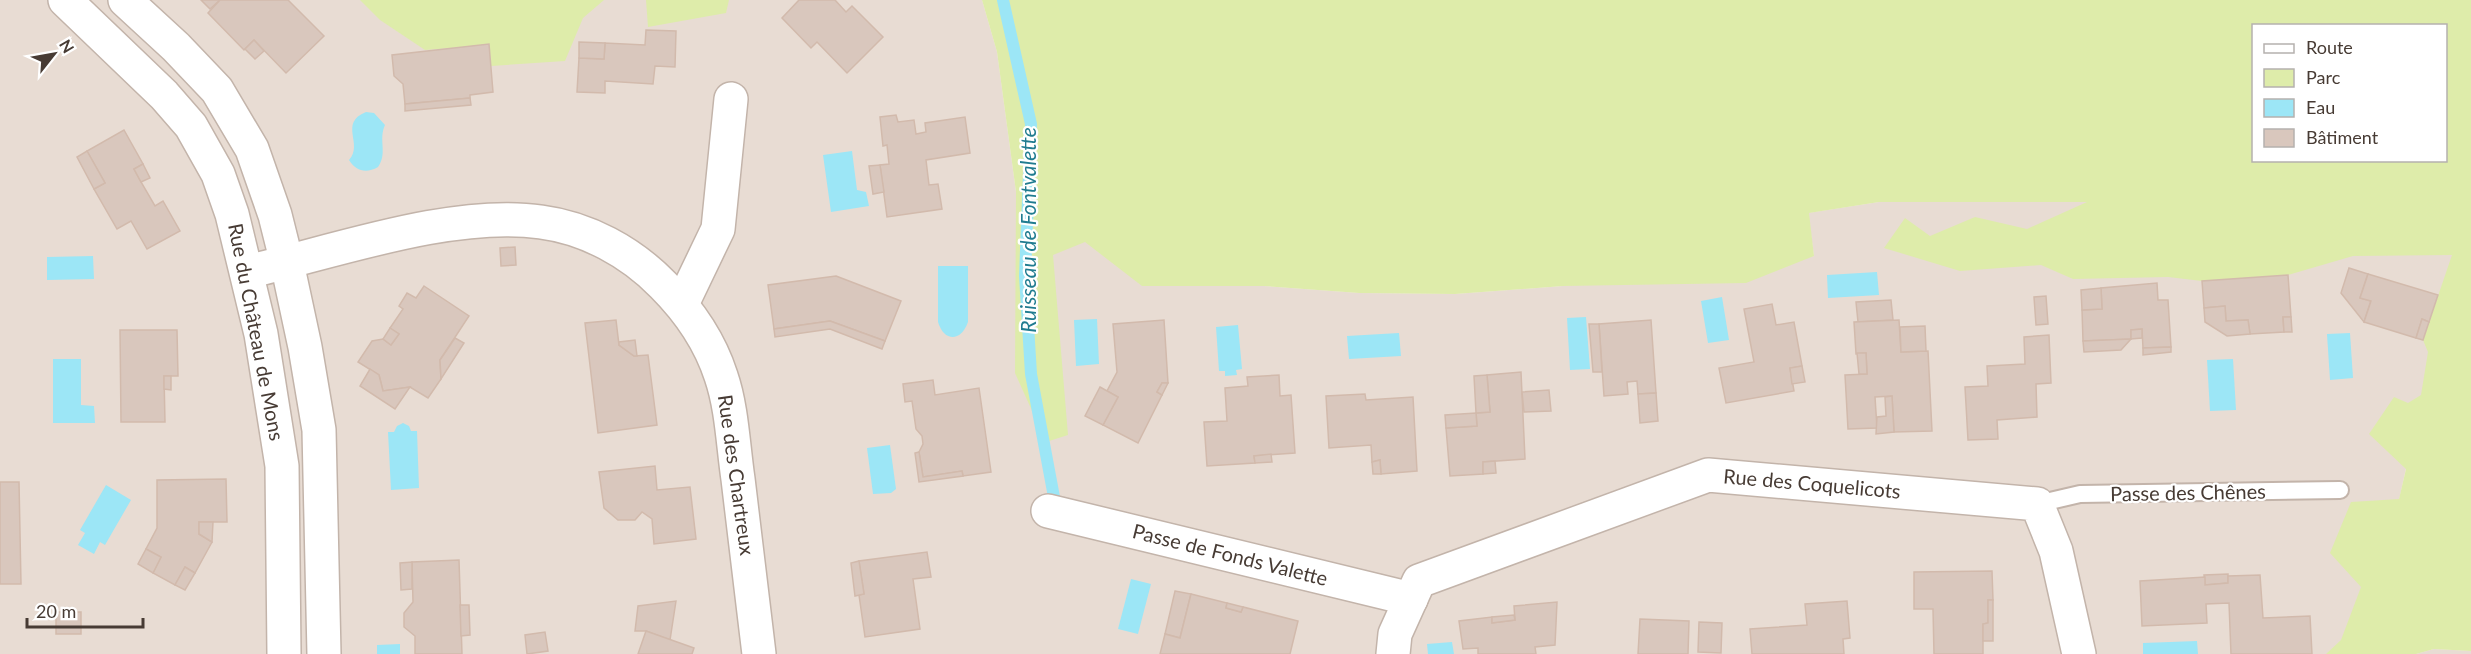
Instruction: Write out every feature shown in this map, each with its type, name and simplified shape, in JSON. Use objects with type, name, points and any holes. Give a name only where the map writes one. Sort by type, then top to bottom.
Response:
[{"type":"street","name":"Rue du Château de Mons","points":[[65,0],[164,95],[190,126],[218,174],[232,214],[247,272],[272,398],[282,466],[284,654]]},
{"type":"street","name":"Rue du Château de Mons","points":[[126,0],[217,90],[252,148],[275,215],[288,263],[319,430],[324,654]]},
{"type":"street","points":[[682,304],[718,229],[731,99]]},
{"type":"street","name":"Rue des Chartreux","points":[[247,272],[400,234],[458,223],[500,220],[540,222],[576,230],[612,245],[648,270],[682,304],[706,342],[721,375],[730,416],[759,654]]},
{"type":"street","name":"Rue des Coquelicots","points":[[1393,654],[1395,634],[1419,582],[1708,475],[2037,504]]},
{"type":"street","points":[[2037,504],[2056,551],[2079,654]]},
{"type":"street","name":"Passe de Fonds Valette","points":[[1048,511],[1411,599]]},
{"type":"lane","name":"Passe des Chênes","points":[[2037,504],[2080,494],[2340,490]]},
{"type":"shaded area","points":[[0,0],[982,0],[997,52],[1016,192],[1264,286],[1359,293],[1455,294],[1563,286],[1814,256],[1808,213],[1879,202],[2089,202],[2453,255],[2399,500],[2395,654],[0,654]]},
{"type":"shaded area","points":[[2434,649],[2471,651],[2471,654],[2416,654]]},
{"type":"green space","points":[[360,0],[604,0],[583,18],[565,61],[491,66],[489,45],[425,50],[380,20]]},
{"type":"green space","points":[[646,0],[729,0],[726,13],[648,27]]},
{"type":"green space","points":[[982,0],[2471,0],[2471,651],[2434,649],[2416,654],[2326,654],[2341,640],[2361,587],[2330,553],[2351,502],[2399,499],[2406,469],[2369,434],[2394,397],[2408,403],[2421,395],[2428,352],[2423,340],[2452,255],[2353,256],[2288,275],[2202,281],[2168,277],[2073,279],[2041,265],[1960,271],[1884,248],[1905,218],[1930,236],[1975,217],[2027,229],[2087,202],[1879,202],[1809,213],[1814,256],[1746,283],[1563,286],[1455,294],[1359,293],[1264,286],[1142,286],[1085,242],[1053,255],[1068,435],[1046,442],[1015,373],[1016,192],[997,52]]},
{"type":"water","points":[[366,112],[374,113],[385,125],[382,136],[381,162],[378,167],[365,171],[355,167],[349,160],[354,147],[352,128],[354,122]]},
{"type":"water","points":[[852,151],[857,190],[866,192],[869,206],[831,212],[823,155]]},
{"type":"water","points":[[93,256],[94,279],[47,280],[47,257]]},
{"type":"water","points":[[938,266],[968,266],[968,322],[961,333],[953,337],[944,333],[938,322]]},
{"type":"water","points":[[1877,272],[1879,295],[1828,298],[1827,275]]},
{"type":"water","points":[[1722,297],[1729,340],[1708,343],[1701,301]]},
{"type":"water","points":[[1586,317],[1590,369],[1570,370],[1567,318]]},
{"type":"water","points":[[1097,319],[1099,364],[1076,366],[1074,320]]},
{"type":"water","points":[[1238,325],[1242,369],[1236,370],[1237,375],[1225,376],[1225,371],[1219,371],[1216,327]]},
{"type":"water","points":[[1399,333],[1401,356],[1349,359],[1347,336]]},
{"type":"water","points":[[2350,333],[2353,378],[2330,380],[2327,334]]},
{"type":"water","points":[[53,359],[81,359],[81,405],[94,406],[95,423],[53,423]]},
{"type":"water","points":[[2233,359],[2236,410],[2210,411],[2207,360]]},
{"type":"water","points":[[403,423],[409,426],[411,431],[417,431],[419,488],[391,490],[388,432],[394,432],[397,426]]},
{"type":"water","points":[[890,445],[896,489],[891,493],[873,494],[867,448]]},
{"type":"water","points":[[106,485],[131,500],[105,545],[100,542],[94,554],[78,545],[85,533],[80,530]]},
{"type":"water","points":[[1131,579],[1151,584],[1138,634],[1118,629]]},
{"type":"water","points":[[2197,641],[2198,654],[2143,654],[2143,643]]},
{"type":"water","points":[[1452,642],[1454,654],[1428,654],[1427,644]]},
{"type":"water","points":[[400,644],[400,654],[377,654],[377,645]]},
{"type":"building","points":[[201,0],[220,0],[210,9]]},
{"type":"building","points":[[220,0],[288,0],[324,36],[286,73],[254,40],[244,50],[208,13]]},
{"type":"building","points":[[799,0],[835,0],[846,12],[852,6],[883,37],[847,73],[817,42],[811,48],[782,18]]},
{"type":"building","points":[[646,30],[676,31],[675,67],[655,66],[653,84],[605,81],[605,93],[577,92],[579,58],[604,59],[605,43],[645,45]]},
{"type":"building","points":[[254,40],[264,51],[255,59],[245,49]]},
{"type":"building","points":[[579,42],[605,43],[604,59],[579,58]]},
{"type":"building","points":[[489,44],[493,92],[470,95],[470,98],[405,104],[403,84],[394,76],[392,55]]},
{"type":"building","points":[[470,98],[471,105],[405,111],[405,104]]},
{"type":"building","points":[[896,115],[898,122],[914,120],[916,134],[926,132],[925,123],[965,117],[970,153],[926,160],[929,185],[938,184],[942,209],[887,217],[880,165],[889,164],[887,145],[883,146],[880,117]]},
{"type":"building","points":[[124,130],[143,164],[134,169],[141,182],[155,206],[163,201],[180,231],[147,249],[131,221],[117,229],[94,189],[105,183],[87,151]]},
{"type":"building","points":[[87,151],[105,183],[94,189],[77,157]]},
{"type":"building","points":[[143,164],[150,178],[141,182],[134,169]]},
{"type":"building","points":[[880,165],[884,192],[873,194],[869,166]]},
{"type":"building","points":[[515,247],[516,265],[501,266],[500,248]]},
{"type":"building","points":[[2349,268],[2368,274],[2360,298],[2371,301],[2364,322],[2341,293]]},
{"type":"building","points":[[2368,274],[2438,295],[2429,322],[2422,319],[2416,338],[2364,322],[2371,301],[2360,298]]},
{"type":"building","points":[[2288,275],[2291,317],[2283,317],[2284,332],[2250,334],[2248,320],[2226,321],[2225,306],[2204,308],[2202,281]]},
{"type":"building","points":[[836,276],[901,301],[885,341],[830,321],[774,329],[768,285]]},
{"type":"building","points":[[2157,283],[2158,300],[2168,300],[2171,347],[2143,348],[2142,329],[2131,330],[2131,339],[2083,341],[2082,310],[2102,309],[2101,288]]},
{"type":"building","points":[[424,286],[469,316],[440,360],[441,379],[428,398],[410,387],[383,391],[379,375],[358,362],[372,341],[383,339],[391,345],[399,334],[390,328],[403,309],[399,306],[407,293],[416,298]]},
{"type":"building","points":[[2101,288],[2102,309],[2082,310],[2081,290]]},
{"type":"building","points":[[2046,296],[2048,324],[2036,325],[2034,297]]},
{"type":"building","points":[[1891,300],[1893,320],[1858,322],[1856,302]]},
{"type":"building","points":[[1772,304],[1776,325],[1794,322],[1802,366],[1790,368],[1794,391],[1726,403],[1719,368],[1754,362],[1744,309]]},
{"type":"building","points":[[2225,306],[2226,321],[2248,320],[2250,334],[2227,336],[2205,322],[2204,308]]},
{"type":"building","points":[[2283,317],[2291,317],[2292,332],[2284,332]]},
{"type":"building","points":[[2422,319],[2429,322],[2423,340],[2416,338]]},
{"type":"building","points":[[616,320],[619,345],[634,356],[648,355],[657,425],[598,433],[585,323]]},
{"type":"building","points":[[1164,320],[1168,383],[1162,383],[1157,392],[1162,395],[1138,443],[1103,425],[1118,397],[1107,391],[1117,372],[1113,324]]},
{"type":"building","points":[[1651,320],[1656,393],[1638,394],[1637,381],[1627,382],[1628,394],[1604,396],[1599,324]]},
{"type":"building","points":[[1899,320],[1901,352],[1928,351],[1932,431],[1894,432],[1892,396],[1875,397],[1877,428],[1848,429],[1845,375],[1867,374],[1866,353],[1856,354],[1854,322]]},
{"type":"building","points":[[830,321],[885,341],[882,349],[830,329],[775,337],[774,329]]},
{"type":"building","points":[[1589,324],[1599,324],[1602,372],[1593,372]]},
{"type":"building","points":[[1925,326],[1926,351],[1901,352],[1900,327]]},
{"type":"building","points":[[390,328],[399,334],[391,345],[383,339]]},
{"type":"building","points":[[2142,329],[2142,338],[2131,339],[2131,330]]},
{"type":"building","points":[[120,330],[177,330],[178,376],[164,376],[165,422],[121,422]]},
{"type":"building","points":[[2049,335],[2051,383],[2036,384],[2037,417],[1997,420],[1998,439],[1968,440],[1965,387],[1988,386],[1987,366],[2025,364],[2024,337]]},
{"type":"building","points":[[455,338],[464,343],[441,379],[440,360]]},
{"type":"building","points":[[2131,339],[2121,350],[2084,352],[2083,341]]},
{"type":"building","points":[[635,340],[637,356],[619,345],[619,342]]},
{"type":"building","points":[[2171,347],[2171,352],[2143,355],[2143,348]]},
{"type":"building","points":[[1857,353],[1866,353],[1867,374],[1859,374]]},
{"type":"building","points":[[1802,366],[1805,382],[1792,384],[1790,368]]},
{"type":"building","points":[[370,369],[379,375],[383,391],[410,387],[395,409],[360,386]]},
{"type":"building","points":[[1521,372],[1525,459],[1483,462],[1483,474],[1450,476],[1446,428],[1477,426],[1476,413],[1490,412],[1487,375]]},
{"type":"building","points":[[1279,375],[1280,396],[1291,395],[1295,453],[1254,456],[1255,463],[1207,466],[1204,422],[1227,421],[1225,388],[1248,386],[1247,377]]},
{"type":"building","points":[[1487,375],[1490,412],[1476,413],[1474,376]]},
{"type":"building","points":[[164,376],[171,376],[171,390],[164,389]]},
{"type":"building","points":[[933,380],[935,395],[979,388],[991,472],[963,476],[962,471],[923,477],[919,452],[923,444],[922,436],[916,429],[912,401],[905,402],[903,384]]},
{"type":"building","points":[[1162,383],[1168,383],[1162,395],[1157,392]]},
{"type":"building","points":[[1100,387],[1118,397],[1103,425],[1085,416]]},
{"type":"building","points":[[1549,390],[1551,411],[1524,412],[1522,392]]},
{"type":"building","points":[[1656,393],[1658,421],[1640,423],[1638,394]]},
{"type":"building","points":[[1365,394],[1366,400],[1413,397],[1417,471],[1381,474],[1380,460],[1372,462],[1371,445],[1329,448],[1326,396]]},
{"type":"building","points":[[1892,396],[1894,432],[1876,434],[1877,417],[1886,416],[1885,397]]},
{"type":"building","points":[[1476,413],[1477,426],[1446,428],[1445,415]]},
{"type":"building","points":[[919,452],[923,477],[962,471],[963,476],[919,482],[915,453]]},
{"type":"building","points":[[1271,454],[1272,462],[1255,463],[1254,456]]},
{"type":"building","points":[[1380,460],[1381,474],[1373,474],[1372,462]]},
{"type":"building","points":[[1495,461],[1496,473],[1483,474],[1483,462]]},
{"type":"building","points":[[655,466],[657,490],[690,487],[696,539],[654,544],[652,519],[642,512],[635,520],[618,520],[604,508],[599,472]]},
{"type":"building","points":[[226,479],[227,522],[199,522],[199,534],[212,542],[195,573],[185,567],[175,585],[153,573],[161,557],[146,549],[157,528],[157,480]]},
{"type":"building","points":[[0,482],[19,482],[21,584],[0,584]]},
{"type":"building","points":[[199,522],[213,522],[212,542],[199,534]]},
{"type":"building","points":[[146,549],[161,557],[153,573],[138,564]]},
{"type":"building","points":[[927,552],[931,577],[913,579],[920,629],[865,637],[859,595],[864,594],[859,561]]},
{"type":"building","points":[[459,560],[462,654],[415,654],[415,636],[404,627],[404,613],[413,602],[412,562]]},
{"type":"building","points":[[859,561],[864,594],[855,596],[851,563]]},
{"type":"building","points":[[412,562],[412,589],[401,590],[400,563]]},
{"type":"building","points":[[185,567],[195,573],[185,590],[175,585]]},
{"type":"building","points":[[1992,571],[1993,600],[1988,600],[1988,623],[1983,624],[1983,654],[1934,654],[1933,609],[1914,609],[1914,572]]},
{"type":"building","points":[[2228,574],[2228,583],[2205,585],[2204,575]]},
{"type":"building","points":[[2260,575],[2263,618],[2310,616],[2312,654],[2231,654],[2229,603],[2206,604],[2207,623],[2142,626],[2140,581],[2205,577],[2205,585],[2228,583],[2228,576]]},
{"type":"building","points":[[1175,591],[1191,594],[1180,638],[1165,634]]},
{"type":"building","points":[[1191,594],[1227,603],[1226,608],[1241,612],[1243,607],[1298,621],[1290,654],[1160,654],[1165,634],[1180,638]]},
{"type":"building","points":[[1988,600],[1993,600],[1993,641],[1983,641],[1983,624],[1988,623]]},
{"type":"building","points":[[676,601],[670,640],[646,631],[635,631],[638,606]]},
{"type":"building","points":[[1847,601],[1850,638],[1843,639],[1844,654],[1752,654],[1750,629],[1807,625],[1805,604]]},
{"type":"building","points":[[1557,602],[1555,645],[1535,647],[1536,654],[1478,654],[1478,648],[1463,649],[1459,621],[1492,617],[1492,623],[1515,620],[1514,606]]},
{"type":"building","points":[[1227,603],[1243,607],[1241,612],[1226,608]]},
{"type":"building","points":[[460,605],[469,605],[470,635],[461,636]]},
{"type":"building","points":[[56,612],[81,612],[81,634],[56,634]]},
{"type":"building","points":[[1514,615],[1515,620],[1492,623],[1492,617]]},
{"type":"building","points":[[1640,619],[1689,621],[1688,654],[1638,654]]},
{"type":"building","points":[[1699,622],[1722,623],[1721,653],[1698,652]]},
{"type":"building","points":[[646,631],[694,648],[692,654],[638,654]]},
{"type":"building","points":[[545,632],[548,651],[527,654],[525,635]]},
{"type":"waterway","name":"Ruisseau de Fontvalette","points":[[1003,0],[1031,124],[1025,276],[1031,374],[1054,497]]}]
